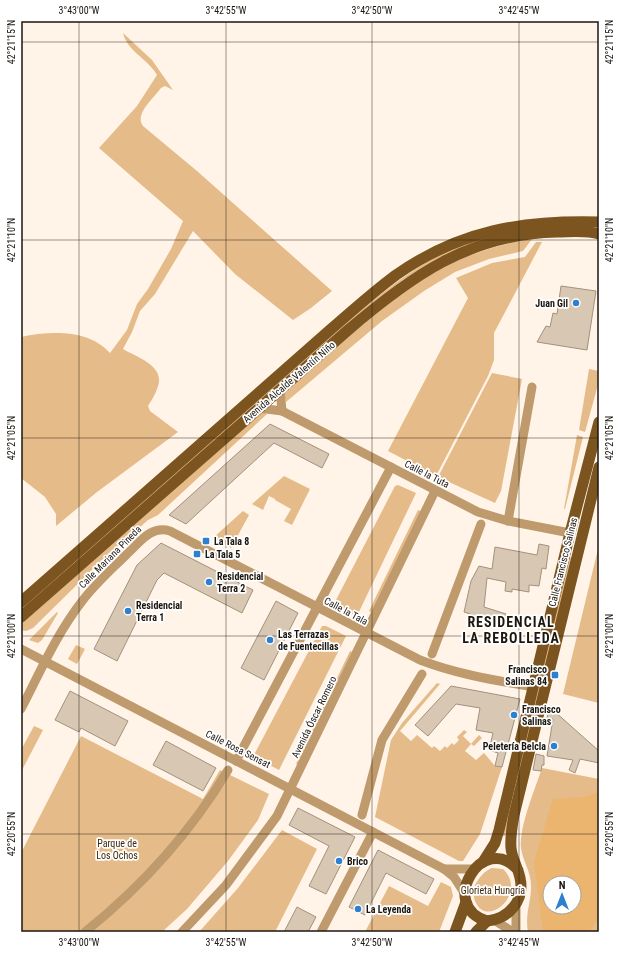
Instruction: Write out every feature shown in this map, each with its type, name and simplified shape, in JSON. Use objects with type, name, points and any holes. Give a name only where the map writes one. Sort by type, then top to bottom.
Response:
[{"type":"main road","name":"Avenida Alcalde Valentín Niño","points":[[21,602],[330,330],[382,286],[413,264],[448,246],[502,228],[533,223],[599,222]]},
{"type":"main road","name":"Avenida Alcalde Valentín Niño","points":[[21,618],[376,306],[417,276],[440,262],[495,241],[521,236],[551,233],[590,232],[599,234]]},
{"type":"main road","name":"Calle Francisco Salinas","points":[[478,865],[495,843],[499,830],[570,533],[599,422]]},
{"type":"main road","name":"Calle Francisco Salinas","points":[[518,870],[511,848],[514,815],[599,466]]},
{"type":"main road","points":[[456,932],[466,898],[467,883],[478,865],[492,859],[502,858],[512,863],[518,870],[521,890],[516,904],[504,916],[491,921],[476,932]]},
{"type":"main road","points":[[466,898],[473,915],[491,921]]},
{"type":"street","points":[[508,521],[532,387]]},
{"type":"street","points":[[280,390],[282,411]]},
{"type":"street","name":"Calle la Tuta","points":[[260,408],[282,411],[478,512],[508,521],[570,533]]},
{"type":"street","points":[[236,761],[391,467]]},
{"type":"street","name":"Avenida Óscar Romero","points":[[182,932],[226,885],[273,823],[291,790],[435,491]]},
{"type":"street","points":[[432,654],[481,524]]},
{"type":"street","name":"Calle la Tala","points":[[159,529],[170,531],[366,634],[420,660],[443,669],[533,687]]},
{"type":"street","name":"Calle Mariana Pineda","points":[[21,709],[70,618],[85,597],[108,572],[150,532],[159,529]]},
{"type":"street","name":"Calle Rosa Sensat","points":[[21,649],[444,869],[454,877],[466,898]]},
{"type":"street","points":[[362,815],[382,740],[422,674]]},
{"type":"street","points":[[85,932],[125,898],[157,864],[199,814],[228,770]]},
{"type":"street","points":[[321,932],[372,832]]},
{"type":"street","name":"Calle Rosa Sensat","points":[[444,869],[478,865]]},
{"type":"street","points":[[491,921],[515,932],[516,904]]},
{"type":"green space","points":[[123,33],[152,60],[173,90],[165,86],[161,88],[150,101],[141,116],[143,126],[197,171],[332,291],[293,320],[235,274],[193,231],[155,294],[140,311],[132,332],[123,349],[143,360],[155,369],[158,374],[159,381],[153,398],[148,406],[150,411],[178,432],[97,492],[56,526],[56,514],[45,497],[21,478],[21,337],[57,333],[80,336],[101,345],[110,353],[127,330],[137,304],[148,289],[171,249],[183,221],[99,148],[137,106],[157,75],[153,69],[133,50],[125,39]]},
{"type":"green space","points":[[559,228],[432,262],[403,280],[369,307],[21,611],[21,608],[354,316],[414,270],[447,251],[483,238],[501,234]]},
{"type":"green space","points":[[532,239],[523,251],[489,259],[455,272],[424,291],[382,321],[286,402],[283,395],[347,338],[411,287],[454,262],[478,252]]},
{"type":"green space","points":[[536,242],[542,242],[494,333],[494,360],[488,376],[436,476],[388,451],[468,298],[456,278],[492,263],[525,257]]},
{"type":"green space","points":[[589,369],[599,371],[599,381],[585,432],[579,430]]},
{"type":"green space","points":[[492,373],[522,379],[501,491],[495,503],[438,477]]},
{"type":"green space","points":[[262,411],[267,414],[158,515],[148,520],[95,567],[33,628],[26,631],[21,630],[21,624]]},
{"type":"green space","points":[[577,435],[583,437],[564,509]]},
{"type":"green space","points":[[284,476],[310,489],[292,525],[284,521],[291,509],[275,499],[269,496],[263,510],[252,504]]},
{"type":"green space","points":[[398,485],[416,493],[357,616],[337,606],[336,600],[395,486]]},
{"type":"green space","points":[[418,510],[421,511],[372,613],[369,611]]},
{"type":"green space","points":[[243,511],[249,515],[231,548],[213,538]]},
{"type":"green space","points":[[599,545],[599,703],[563,694]]},
{"type":"green space","points":[[569,557],[572,558],[505,836],[502,836]]},
{"type":"green space","points":[[57,612],[58,613],[42,640],[38,643],[29,640]]},
{"type":"green space","points":[[322,626],[326,626],[346,636],[279,770],[256,758],[255,753]]},
{"type":"green space","points":[[76,645],[85,649],[77,664],[68,659]]},
{"type":"green space","points":[[350,651],[352,652],[298,765],[296,764]]},
{"type":"green space","points":[[437,683],[440,684],[400,731],[411,741],[417,735],[432,748],[434,746],[440,751],[445,746],[447,748],[452,743],[454,745],[459,740],[457,737],[464,730],[467,732],[463,736],[471,744],[465,751],[476,760],[484,753],[495,766],[502,767],[480,834],[463,861],[459,861],[375,817],[391,740],[402,723]]},
{"type":"green space","points":[[34,726],[43,730],[21,772],[21,750]]},
{"type":"green space","points":[[479,735],[482,738],[474,746],[471,744]]},
{"type":"green space","name":"Parque de Los Ochos","points":[[81,736],[203,799],[220,770],[269,794],[258,820],[228,861],[187,909],[162,932],[21,932],[21,853]]},
{"type":"green space","points":[[542,768],[599,779],[599,932],[528,932],[527,919],[531,881],[522,853],[521,839],[522,830]]},
{"type":"green space","points":[[282,830],[317,849],[275,932],[199,932],[238,888]]},
{"type":"green space","name":"Glorieta Hungría","points":[[492,868],[503,869],[510,878],[511,888],[509,897],[503,904],[496,910],[489,912],[482,910],[476,903],[474,899],[474,892],[475,885],[480,877]]},
{"type":"green space","points":[[441,882],[451,887],[453,896],[439,932],[365,932],[389,886],[428,906]]},
{"type":"shaded area","points":[[599,792],[599,917],[589,932],[543,932],[534,862],[553,799],[584,797]]},
{"type":"building","points":[[561,286],[596,291],[587,350],[537,342],[546,326],[550,327],[553,313],[557,314]]},
{"type":"building","points":[[270,424],[329,454],[322,468],[274,443],[186,524],[169,515]]},
{"type":"building","points":[[161,543],[253,590],[242,613],[164,573],[157,580],[117,661],[94,649],[137,565]]},
{"type":"building","points":[[539,544],[549,546],[546,569],[542,568],[539,586],[529,585],[529,592],[512,589],[512,592],[505,591],[506,582],[487,578],[484,607],[506,614],[503,625],[464,612],[471,581],[479,566],[492,569],[495,547],[537,555]]},
{"type":"building","name":"Las Terrazas de Fuentecillas","points":[[276,601],[298,613],[264,680],[241,668]]},
{"type":"building","points":[[451,686],[520,699],[502,767],[495,766],[498,753],[489,750],[493,733],[476,730],[480,708],[456,704],[428,736],[415,725]]},
{"type":"building","points":[[70,691],[128,721],[115,746],[81,728],[79,732],[55,720]]},
{"type":"building","points":[[549,709],[554,711],[599,751],[599,763],[580,759],[575,773],[569,770],[573,760],[547,756],[553,719],[547,718]]},
{"type":"building","points":[[166,741],[216,768],[203,791],[153,765]]},
{"type":"building","points":[[536,754],[544,756],[544,765],[542,765],[541,771],[533,770]]},
{"type":"building","points":[[298,808],[355,837],[326,894],[309,886],[329,846],[289,825]]},
{"type":"building","points":[[378,850],[434,879],[426,894],[386,873],[365,915],[349,907]]},
{"type":"building","points":[[297,907],[316,917],[308,932],[284,932]]},
{"type":"place","name":"Juan Gil","points":[[576,303]]},
{"type":"place","name":"La Tala 8","points":[[206,541]]},
{"type":"place","name":"La Tala 5","points":[[197,554]]},
{"type":"place","name":"Residencial Terra 2","points":[[209,582]]},
{"type":"place","name":"Residencial Terra 1","points":[[128,611]]},
{"type":"place","name":"Las Terrazas de Fuentecillas","points":[[270,640]]},
{"type":"place","name":"Francisco Salinas 84","points":[[555,675]]},
{"type":"place","name":"Francisco Salinas","points":[[514,715]]},
{"type":"place","name":"Peletería Belcla","points":[[554,746]]},
{"type":"place","name":"Brico","points":[[339,861]]},
{"type":"place","name":"La Leyenda","points":[[358,909]]},
{"type":"district","name":"RESIDENCIAL LA REBOLLEDA","points":[[511,630]]}]
